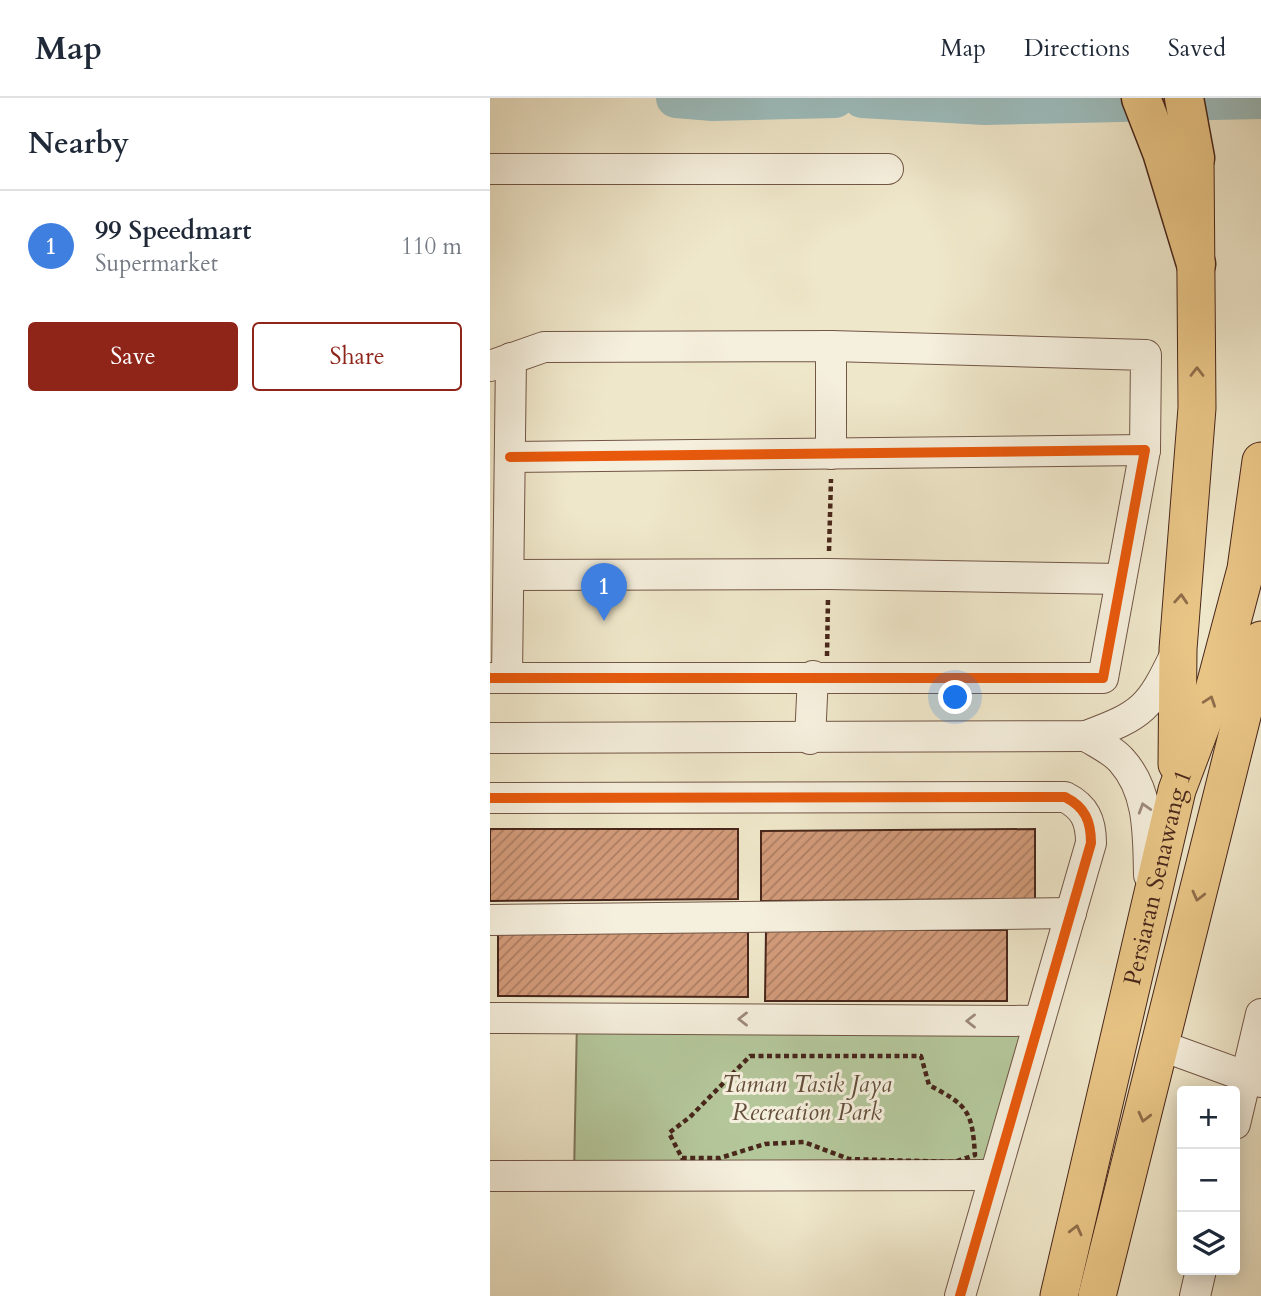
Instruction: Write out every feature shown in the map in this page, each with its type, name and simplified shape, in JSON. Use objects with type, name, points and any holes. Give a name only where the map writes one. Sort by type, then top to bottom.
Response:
[{"type":"highway","points":[[1141,98],[1179,155]]},
{"type":"highway","points":[[1184,98],[1179,155],[1196,264]]},
{"type":"main road","points":[[1177,790],[1178,649],[1197,408],[1196,264]]},
{"type":"main road","name":"Persiaran Senawang 1","points":[[1059,1296],[1149,900],[1177,790],[1212,697],[1246,569],[1261,461]]},
{"type":"main road","name":"Persiaran Senawang 1","points":[[1097,1296],[1162,1046],[1261,640]]},
{"type":"main road","points":[[1212,842],[1261,737]]},
{"type":"street","points":[[490,169],[888,169]]},
{"type":"street","points":[[831,346],[831,454]]},
{"type":"street","points":[[831,346],[1146,355],[1145,450],[1103,678],[499,677],[509,575],[510,457],[501,362],[544,347],[831,346]]},
{"type":"street","points":[[510,457],[1145,450]]},
{"type":"street","points":[[509,575],[828,574],[1121,579]]},
{"type":"street","points":[[490,738],[1086,736],[1128,720],[1157,694],[1178,649]]},
{"type":"street","points":[[810,738],[813,676]]},
{"type":"street","points":[[1086,736],[1121,759],[1134,779],[1147,818],[1149,900]]},
{"type":"street","points":[[490,798],[1065,797],[1080,804],[1091,827],[1091,843],[960,1296]]},
{"type":"street","points":[[490,920],[1071,914]]},
{"type":"street","points":[[1240,1112],[1253,1080],[1261,1014]]},
{"type":"street","points":[[490,1018],[1039,1021]]},
{"type":"street","points":[[1162,1046],[1253,1080]]},
{"type":"street","points":[[490,1176],[994,1175]]},
{"type":"street","points":[[1195,1296],[1200,1275]]},
{"type":"path","points":[[750,1056],[921,1056],[929,1085],[961,1102],[973,1124],[975,1155],[954,1162],[849,1159],[804,1142],[765,1144],[720,1158],[682,1158],[669,1133],[690,1117],[750,1056]]},
{"type":"green space","name":"Taman Tasik Jaya Recreation Park","points":[[577,1019],[1039,1021],[993,1174],[574,1176]]},
{"type":"building","points":[[490,829],[738,829],[738,899],[490,901]]},
{"type":"building","points":[[1035,829],[1035,899],[761,901],[761,831]]},
{"type":"building","points":[[498,926],[748,926],[748,997],[498,996]]},
{"type":"building","points":[[766,930],[1007,930],[1007,1001],[765,1001]]},
{"type":"waterway","points":[[676,98],[713,101],[835,98]]},
{"type":"waterway","points":[[862,98],[985,105],[1261,99]]},
{"type":"cycle path","points":[[490,678],[1103,678],[1145,450],[510,457]]},
{"type":"cycle path","points":[[490,798],[1065,797],[1078,805],[1088,821],[1091,843],[960,1296]]},
{"type":"place","name":"99 Speedmart","points":[[604,621]]}]
